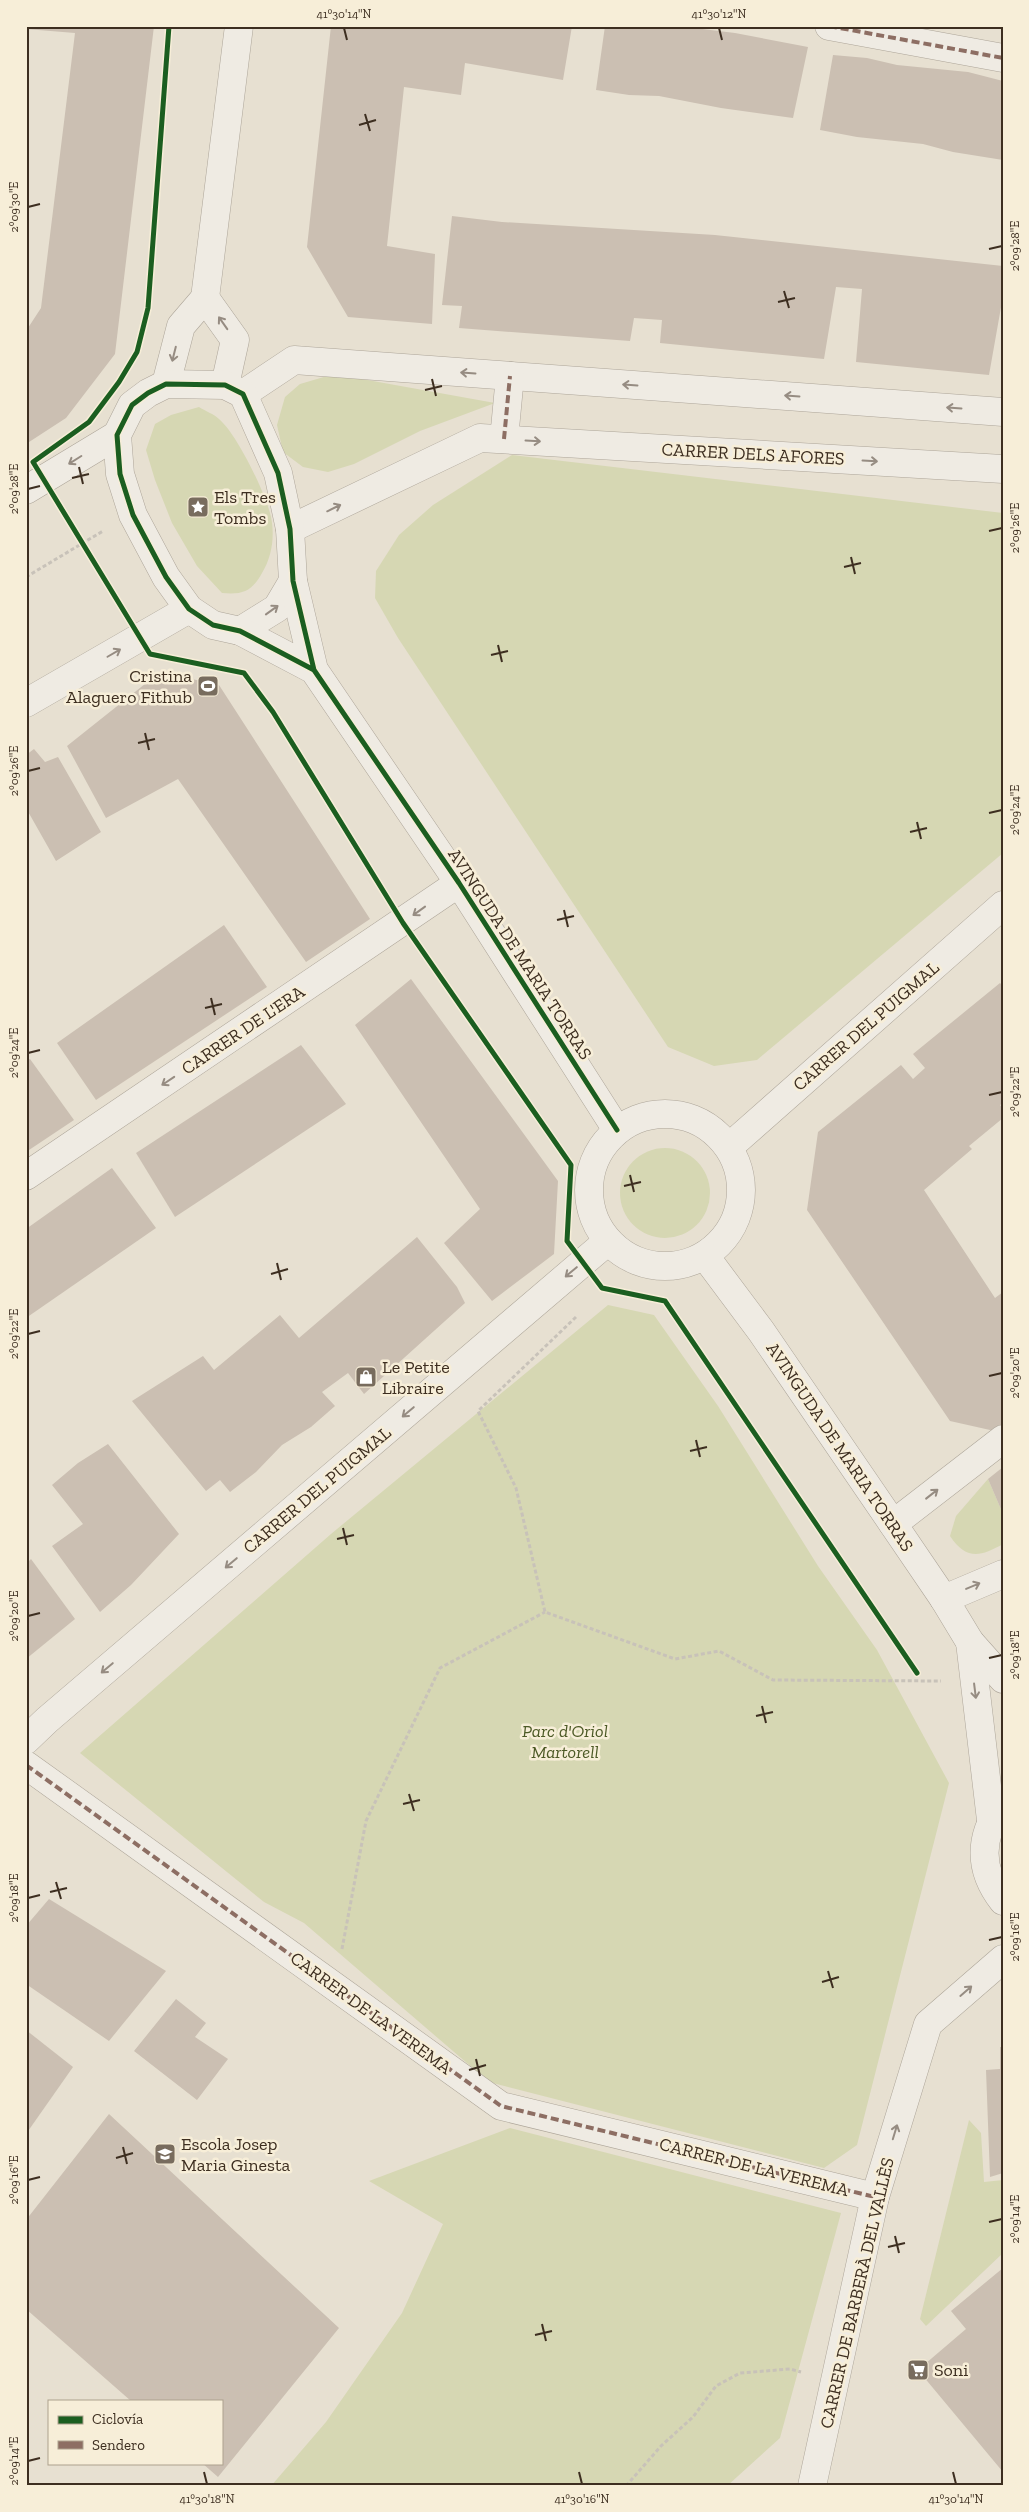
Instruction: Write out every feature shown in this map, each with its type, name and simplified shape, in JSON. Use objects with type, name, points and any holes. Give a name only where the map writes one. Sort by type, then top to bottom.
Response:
[{"type":"street","points":[[166,384],[181,326],[205,298],[239,26]]},
{"type":"street","points":[[829,26],[1003,58]]},
{"type":"street","points":[[205,298],[235,340],[234,390],[278,473],[290,529],[293,580],[314,670]]},
{"type":"street","points":[[314,670],[240,631],[214,625],[189,609],[166,577],[133,515],[120,474],[117,435],[132,405],[166,384],[234,390],[294,360],[1003,412]]},
{"type":"street","points":[[504,439],[510,376]]},
{"type":"street","points":[[26,490],[117,435]]},
{"type":"street","name":"CARRER DELS AFORES","points":[[290,529],[480,438],[1003,468]]},
{"type":"street","points":[[240,631],[277,608],[293,580]]},
{"type":"street","points":[[26,703],[189,609]]},
{"type":"street","name":"AVINGUDA DE MARIA TORRAS","points":[[314,670],[459,883],[617,1130]]},
{"type":"street","name":"CARRER DE L'ERA","points":[[26,1176],[459,883]]},
{"type":"street","name":"CARRER DEL PUIGMAL","points":[[729,1147],[1003,905]]},
{"type":"street","points":[[677,1114],[710,1127],[729,1147],[742,1179],[741,1206],[727,1236],[705,1256],[653,1266],[628,1257],[608,1241],[591,1208],[589,1182],[600,1151],[617,1130],[648,1115],[677,1114]]},
{"type":"street","name":"CARRER DEL PUIGMAL","points":[[26,1740],[47,1720],[608,1241]]},
{"type":"street","name":"AVINGUDA DE MARIA TORRAS","points":[[705,1256],[760,1331],[893,1524],[944,1599],[970,1642],[1003,1679]]},
{"type":"street","points":[[893,1524],[1003,1439]]},
{"type":"street","points":[[944,1599],[1003,1574]]},
{"type":"street","name":"AVINGUDA DE MARIA TORRAS","points":[[970,1642],[997,1812],[984,1852],[990,1885],[1003,1901]]},
{"type":"street","name":"CARRER DE LA VEREMA","points":[[26,1764],[501,2106],[875,2197]]},
{"type":"street","name":"CARRER DE BARBERÀ DEL VALLÈS","points":[[812,2486],[837,2380],[875,2197],[928,2024],[1003,1959]]},
{"type":"path","points":[[26,577],[133,515]]},
{"type":"path","points":[[79,535],[88,550]]},
{"type":"path","points":[[545,1612],[516,1488],[478,1411],[580,1313]]},
{"type":"path","points":[[330,1984],[341,1954],[366,1821],[440,1668],[545,1612],[675,1659],[719,1651],[773,1680],[944,1682]]},
{"type":"path","points":[[626,2486],[662,2446],[693,2417],[716,2386],[740,2373],[790,2369],[837,2380]]},
{"type":"green space","points":[[334,374],[495,403],[420,431],[354,464],[328,472],[303,467],[283,452],[277,425],[285,397],[300,384]]},
{"type":"green space","points":[[199,407],[217,417],[234,437],[257,480],[271,517],[273,539],[268,560],[254,584],[241,592],[222,593],[197,566],[172,523],[155,480],[146,450],[155,424],[171,415]]},
{"type":"green space","points":[[512,455],[1003,513],[1003,853],[757,1060],[714,1066],[668,1047],[398,638],[375,598],[376,571],[399,535],[433,505]]},
{"type":"green space","points":[[665,1148],[682,1151],[697,1161],[707,1176],[710,1193],[707,1210],[697,1225],[682,1235],[665,1238],[648,1235],[633,1225],[623,1210],[620,1193],[623,1176],[633,1161],[648,1151]]},
{"type":"green space","name":"Parc d'Oriol Martorell","points":[[608,1305],[654,1315],[718,1406],[818,1566],[877,1650],[949,1783],[857,2145],[824,2168],[489,2082],[304,1923],[264,1902],[80,1753],[331,1534]]},
{"type":"green space","points":[[988,1479],[1003,1514],[1003,1544],[980,1554],[968,1553],[956,1544],[950,1536],[956,1516]]},
{"type":"green space","points":[[969,2120],[981,2133],[984,2182],[1003,2180],[1003,2253],[926,2326],[920,2319]]},
{"type":"green space","points":[[510,2128],[841,2213],[780,2438],[727,2486],[271,2486],[326,2422],[402,2313],[443,2224],[369,2181]]},
{"type":"building","points":[[26,26],[154,26],[115,354],[66,418],[26,444],[26,331],[41,308],[75,33],[26,29]]},
{"type":"building","points":[[331,26],[572,26],[563,80],[465,63],[461,95],[404,87],[387,246],[435,254],[432,324],[348,317],[307,247]]},
{"type":"building","points":[[605,26],[678,26],[735,33],[808,47],[793,118],[721,108],[659,96],[629,95],[596,90]]},
{"type":"building","points":[[833,55],[867,58],[897,65],[968,72],[1003,81],[1003,160],[953,152],[923,144],[857,137],[820,130]]},
{"type":"building","points":[[452,216],[502,222],[715,235],[1003,266],[1003,296],[989,375],[856,362],[862,289],[836,287],[824,359],[660,343],[662,320],[634,318],[630,341],[459,328],[462,306],[442,305]]},
{"type":"building","points":[[160,672],[219,685],[370,919],[306,962],[178,779],[106,818],[67,746]]},
{"type":"building","points":[[34,749],[45,762],[58,757],[101,832],[56,861],[26,808],[26,755]]},
{"type":"building","points":[[224,925],[267,987],[96,1100],[57,1043]]},
{"type":"building","points":[[411,979],[558,1181],[554,1254],[492,1301],[444,1243],[480,1209],[355,1025]]},
{"type":"building","points":[[1000,983],[1003,986],[1003,1103],[1000,1105],[1003,1109],[1003,1118],[969,1146],[972,1149],[924,1190],[995,1298],[1003,1292],[1003,1429],[999,1432],[950,1421],[807,1210],[818,1132],[901,1065],[913,1079],[925,1068],[913,1054]]},
{"type":"building","points":[[301,1045],[346,1104],[175,1217],[136,1153]]},
{"type":"building","points":[[30,1059],[74,1120],[26,1152],[26,1061]]},
{"type":"building","points":[[112,1168],[156,1228],[26,1318],[26,1229]]},
{"type":"building","points":[[417,1237],[457,1287],[465,1303],[364,1394],[348,1373],[322,1392],[335,1406],[311,1427],[282,1445],[256,1472],[230,1492],[220,1480],[206,1491],[132,1401],[203,1356],[214,1370],[280,1315],[299,1338]]},
{"type":"building","points":[[108,1444],[179,1534],[131,1585],[100,1612],[52,1546],[83,1524],[52,1485],[78,1463]]},
{"type":"building","points":[[1003,1467],[1003,1514],[988,1479]]},
{"type":"building","points":[[31,1559],[75,1619],[26,1659],[26,1564]]},
{"type":"building","points":[[49,1899],[166,1971],[109,2041],[26,1984],[26,1926]]},
{"type":"building","points":[[176,1999],[206,2023],[195,2037],[228,2059],[197,2100],[134,2051]]},
{"type":"building","points":[[26,2030],[73,2067],[26,2134]]},
{"type":"building","points":[[1000,2047],[1003,2047],[1003,2173],[990,2177],[986,2070],[1000,2069]]},
{"type":"building","points":[[109,2114],[339,2328],[218,2477],[203,2464],[222,2464],[222,2400],[130,2400],[26,2309],[26,2220]]},
{"type":"building","points":[[1003,2268],[1003,2472],[918,2370],[966,2329],[951,2311]]},
{"type":"marked path","points":[[829,26],[1003,58]]},
{"type":"marked path","points":[[504,439],[510,376]]},
{"type":"marked path","points":[[26,1765],[501,2106],[875,2197]]},
{"type":"cycle path","points":[[169,26],[148,308],[137,352],[119,382],[89,422],[33,462],[150,654],[244,673],[273,712],[403,923],[571,1165],[567,1241],[602,1288],[665,1301],[917,1673]]},
{"type":"cycle path","points":[[314,670],[240,631],[213,625],[189,609],[166,577],[133,515],[120,474],[117,435],[132,405],[148,393],[166,384],[225,385],[243,394],[278,473],[290,529],[293,581],[314,670],[459,883],[617,1130]]},
{"type":"place","name":"Els Tres Tombs","points":[[198,507]]},
{"type":"place","name":"Cristina Alaguero Fithub","points":[[208,686]]},
{"type":"place","name":"Le Petite Libraire","points":[[366,1377]]},
{"type":"place","name":"Escola Josep Maria Ginesta","points":[[165,2154]]},
{"type":"place","name":"Soni","points":[[918,2370]]}]
